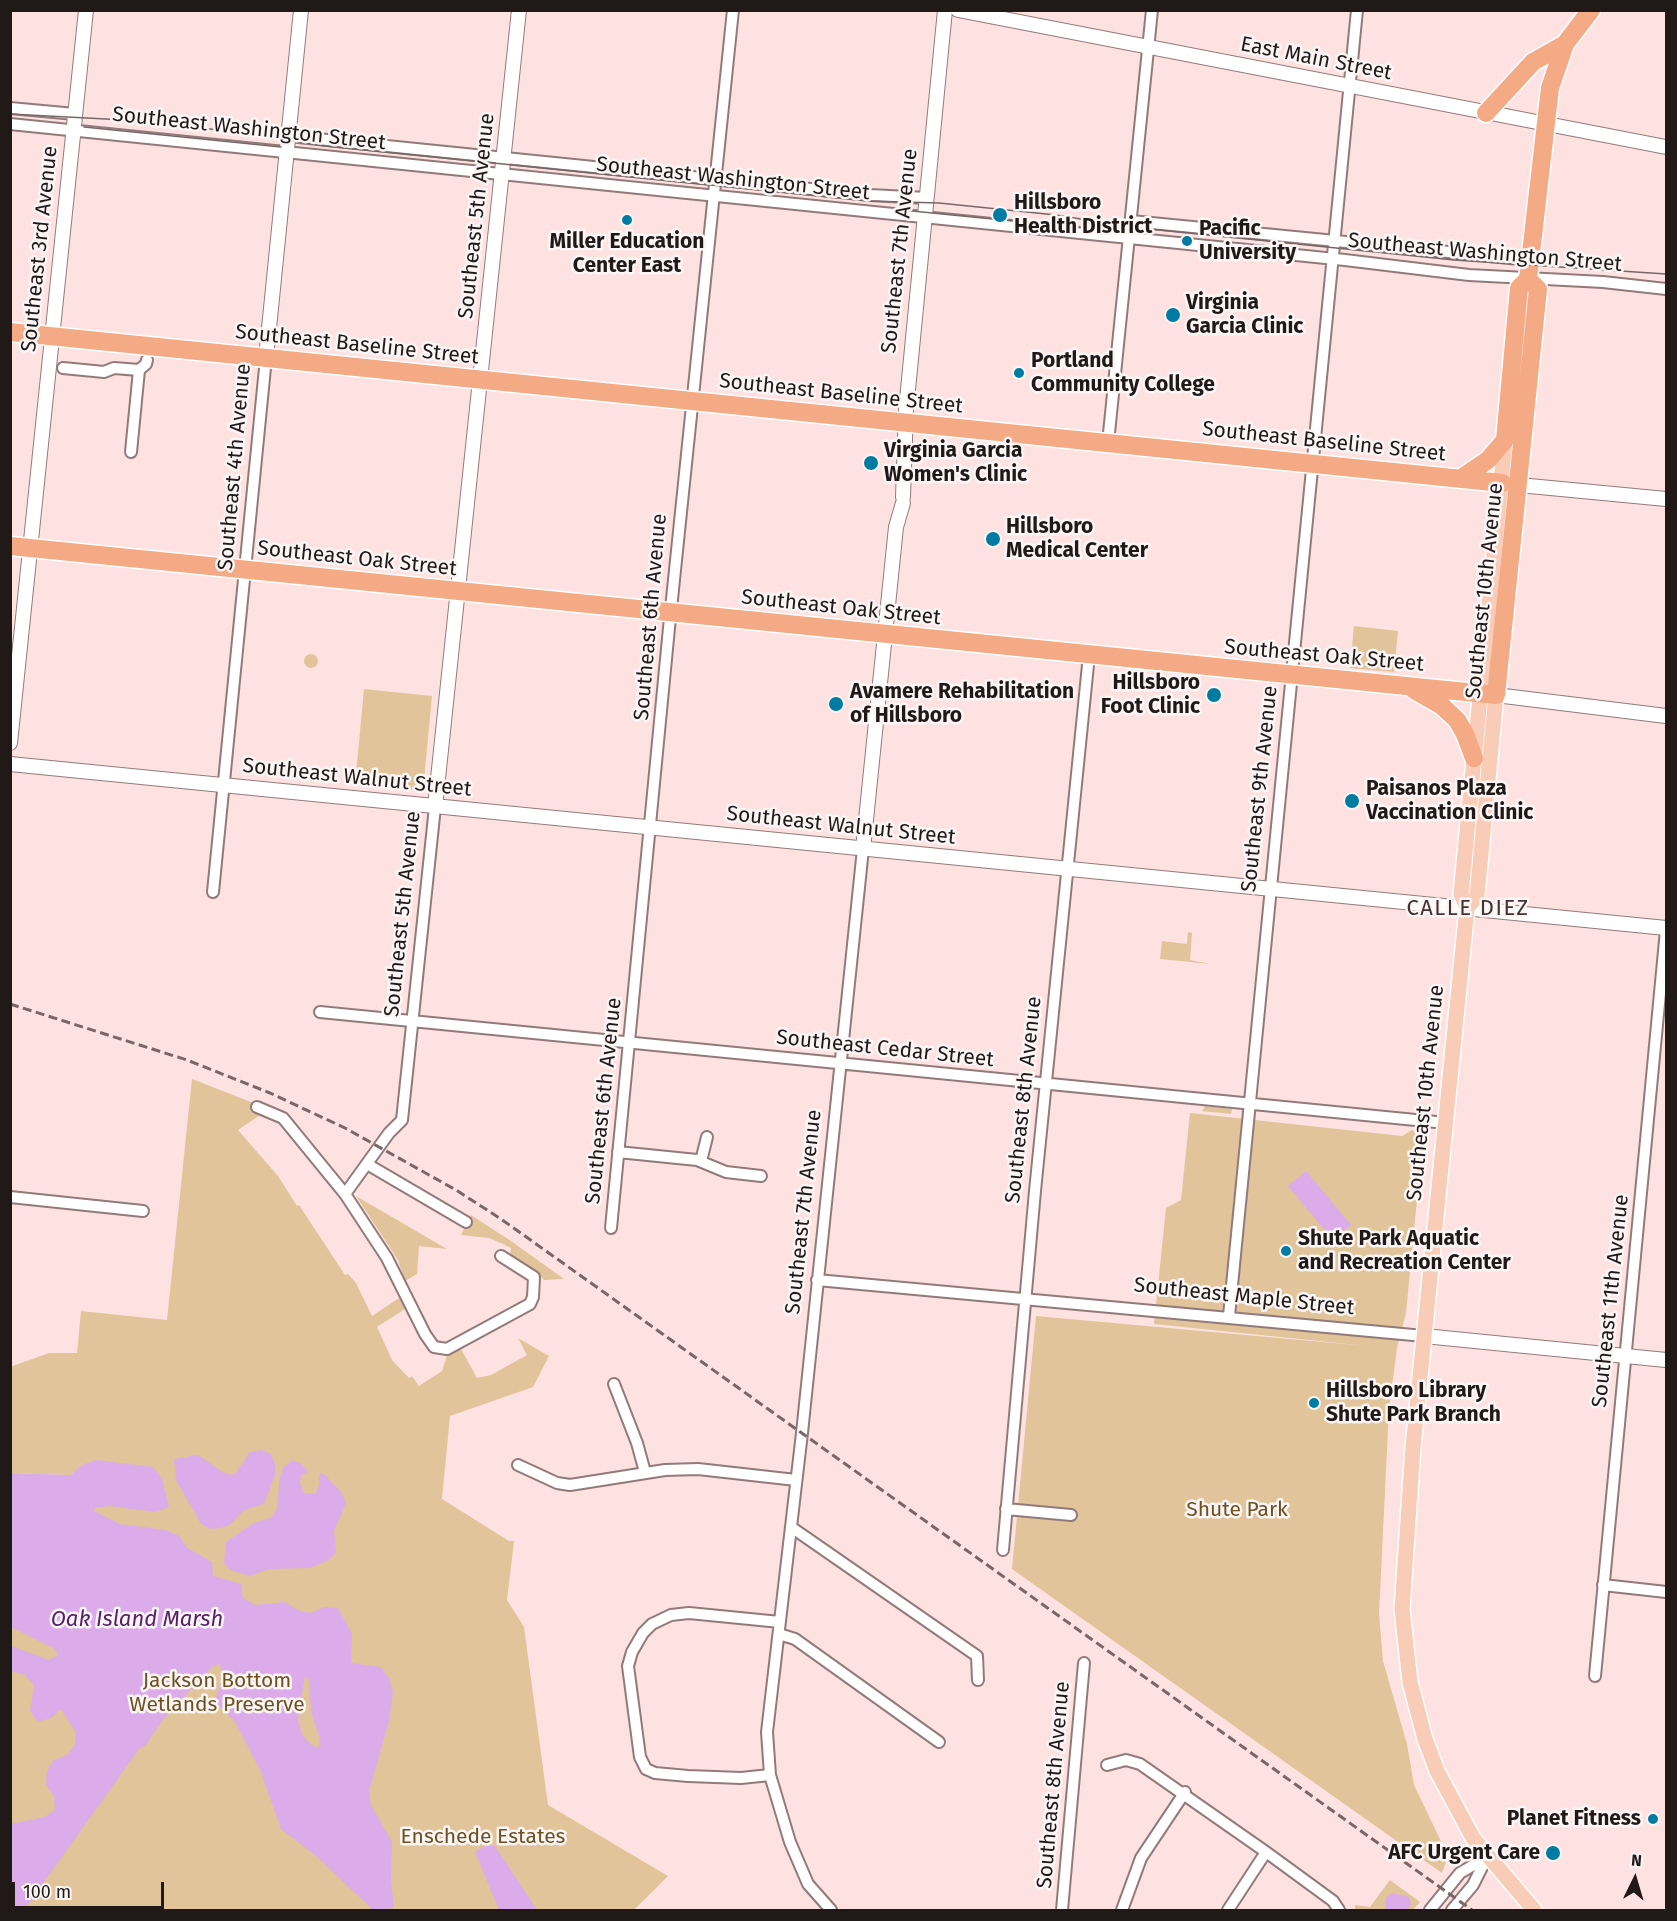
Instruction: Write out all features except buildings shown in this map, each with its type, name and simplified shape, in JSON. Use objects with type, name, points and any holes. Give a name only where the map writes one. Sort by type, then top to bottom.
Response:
[{"type":"highway","points":[[1486,113],[1533,62],[1565,44],[1592,10]]},
{"type":"highway","name":"Southeast 10th Avenue","points":[[1505,441],[1519,288],[1528,279],[1545,124],[1553,77],[1565,44]]},
{"type":"highway","name":"Southeast 10th Avenue","points":[[1488,694],[1510,484],[1538,289],[1528,279]]},
{"type":"highway","name":"Southeast Baseline Street","points":[[10,332],[1510,484]]},
{"type":"highway","points":[[1460,479],[1488,460],[1505,441]]},
{"type":"highway","name":"Southeast Oak Street","points":[[10,546],[1291,677],[1413,689],[1440,688],[1488,694]]},
{"type":"highway","points":[[1413,689],[1442,706],[1457,720],[1474,758]]},
{"type":"main road","name":"Southeast 10th Avenue","points":[[1505,441],[1510,484]]},
{"type":"main road","name":"Southeast 10th Avenue","points":[[1488,694],[1474,758],[1461,894],[1467,908],[1403,1568],[1405,1648],[1419,1719],[1434,1764],[1454,1806],[1487,1857],[1534,1911]]},
{"type":"main road","name":"Southeast 10th Avenue","points":[[1467,908],[1477,896],[1488,694]]},
{"type":"street","name":"Southeast 3rd Avenue","points":[[10,743],[86,10]]},
{"type":"street","name":"Southeast 4th Avenue","points":[[213,892],[301,10]]},
{"type":"street","name":"Southeast 5th Avenue","points":[[345,1194],[389,1133],[402,1120],[482,380],[519,10]]},
{"type":"street","name":"Southeast 6th Avenue","points":[[610,1228],[651,828],[670,613],[733,10]]},
{"type":"street","name":"Southeast 7th Avenue","points":[[831,1911],[802,1873],[790,1842],[770,1775],[767,1732],[818,1280],[896,527],[903,500],[906,423],[945,10]]},
{"type":"street","name":"East Main Street","points":[[958,10],[1666,147]]},
{"type":"street","points":[[1108,443],[1152,10]]},
{"type":"street","name":"Southeast 9th Avenue","points":[[1229,1316],[1357,10]]},
{"type":"street","points":[[10,108],[75,114]]},
{"type":"street","name":"Southeast Washington Street","points":[[10,124],[1332,259],[1469,275],[1603,282],[1666,289]]},
{"type":"street","name":"Southeast Washington Street","points":[[288,136],[715,180],[870,195],[927,198]]},
{"type":"street","name":"Southeast Washington Street","points":[[1131,221],[1530,260]]},
{"type":"street","points":[[131,452],[139,370],[147,360]]},
{"type":"street","points":[[63,368],[104,372],[114,368],[139,370]]},
{"type":"street","name":"Southeast Baseline Street","points":[[1510,484],[1666,499]]},
{"type":"street","name":"Southeast 8th Avenue","points":[[1003,1550],[1045,1085],[1089,655]]},
{"type":"street","name":"Southeast Oak Street","points":[[1488,694],[1666,716]]},
{"type":"street","name":"Southeast Walnut Street","points":[[10,764],[1666,929]]},
{"type":"street","name":"Southeast 11th Avenue","points":[[1595,1676],[1666,929]]},
{"type":"street","name":"Southeast Cedar Street","points":[[320,1012],[1446,1123]]},
{"type":"street","points":[[257,1107],[283,1118],[345,1194],[387,1258],[425,1334],[434,1347],[447,1349],[530,1304],[533,1297],[534,1277],[501,1257]]},
{"type":"street","points":[[701,1161],[707,1137]]},
{"type":"street","points":[[618,1152],[701,1161],[726,1172],[761,1176]]},
{"type":"street","points":[[367,1164],[466,1222]]},
{"type":"street","points":[[10,1197],[143,1211]]},
{"type":"street","name":"Southeast Maple Street","points":[[818,1280],[1229,1316],[1666,1360]]},
{"type":"street","points":[[614,1383],[637,1443],[645,1472]]},
{"type":"street","points":[[518,1465],[557,1483],[570,1485],[645,1472],[698,1469],[796,1480]]},
{"type":"street","points":[[1006,1509],[1071,1515]]},
{"type":"street","points":[[791,1527],[976,1656],[978,1680]]},
{"type":"street","points":[[1602,1585],[1666,1592]]},
{"type":"street","points":[[770,1775],[741,1778],[688,1776],[655,1773],[646,1769],[640,1757],[628,1666],[632,1652],[643,1633],[651,1624],[671,1615],[689,1613],[780,1622]]},
{"type":"street","points":[[778,1634],[795,1639],[939,1742]]},
{"type":"street","name":"Southeast 8th Avenue","points":[[1062,1911],[1084,1663]]},
{"type":"street","points":[[1107,1765],[1125,1760],[1140,1764],[1185,1792],[1333,1901],[1339,1911]]},
{"type":"street","points":[[1122,1911],[1141,1858],[1185,1792]]},
{"type":"street","points":[[1228,1911],[1266,1852]]},
{"type":"street","points":[[1430,1911],[1460,1873],[1487,1857]]},
{"type":"street","points":[[1452,1911],[1473,1885],[1487,1857]]},
{"type":"green space","points":[[1354,626],[1398,631],[1394,672],[1350,668]]},
{"type":"green space","points":[[311,654],[316,656],[318,661],[316,666],[311,668],[306,666],[304,661],[306,656]]},
{"type":"green space","points":[[364,689],[432,696],[423,791],[355,785]]},
{"type":"green space","points":[[1188,932],[1192,933],[1190,960],[1211,964],[1160,959],[1162,941],[1187,944]]},
{"type":"green space","name":"Jackson Bottom Wetlands Preserve","points":[[192,1079],[269,1109],[238,1130],[278,1176],[345,1275],[348,1274],[356,1283],[372,1316],[399,1298],[405,1309],[377,1327],[392,1360],[409,1378],[412,1376],[419,1386],[442,1371],[447,1355],[461,1349],[477,1378],[491,1375],[527,1355],[518,1338],[549,1356],[533,1387],[450,1416],[442,1499],[509,1541],[514,1541],[507,1600],[524,1627],[548,1805],[668,1876],[634,1910],[11,1910],[11,1556],[66,1475],[11,1473],[10,1367],[49,1353],[77,1353],[81,1311],[167,1320]]},
{"type":"green space","points":[[1205,1106],[1232,1109],[1231,1114],[1202,1111]]},
{"type":"green space","name":"Shute Park","points":[[1190,1113],[1402,1136],[1412,1130],[1421,1134],[1423,1138],[1406,1313],[1397,1348],[1389,1409],[1379,1614],[1383,1661],[1407,1744],[1414,1785],[1448,1856],[1442,1873],[1012,1569],[1036,1316],[1367,1346],[1154,1324],[1166,1208],[1181,1200]]},
{"type":"green space","points":[[356,1196],[447,1249],[419,1246],[417,1274],[405,1281],[398,1260]]},
{"type":"green space","points":[[471,1215],[564,1279],[544,1280],[533,1269],[510,1256],[511,1248],[489,1238],[461,1235]]},
{"type":"green space","points":[[1390,1880],[1420,1902],[1413,1910],[1355,1910],[1355,1905],[1370,1907]]},
{"type":"water","points":[[1306,1171],[1351,1225],[1333,1240],[1288,1186]]},
{"type":"water","points":[[261,1450],[271,1454],[275,1464],[275,1475],[264,1504],[244,1510],[230,1525],[210,1529],[201,1524],[176,1480],[174,1459],[198,1455],[224,1473],[234,1475],[250,1452]]},
{"type":"water","name":"Oak Island Marsh","points":[[96,1460],[153,1467],[162,1479],[169,1507],[155,1512],[109,1506],[95,1508],[94,1511],[120,1524],[166,1530],[179,1536],[187,1548],[212,1562],[213,1576],[241,1584],[243,1598],[255,1605],[285,1602],[297,1610],[310,1613],[324,1607],[338,1608],[352,1634],[351,1663],[380,1667],[389,1678],[393,1692],[389,1721],[369,1791],[371,1805],[392,1842],[391,1880],[394,1908],[373,1910],[316,1856],[281,1829],[260,1770],[235,1722],[215,1701],[224,1674],[219,1664],[212,1667],[161,1722],[145,1746],[139,1749],[24,1910],[11,1910],[11,1824],[44,1817],[55,1810],[54,1796],[46,1785],[47,1771],[54,1760],[67,1755],[75,1744],[75,1731],[61,1709],[51,1718],[38,1722],[30,1711],[34,1685],[25,1675],[11,1671],[11,1646],[49,1660],[58,1655],[55,1649],[11,1627],[11,1473],[71,1475],[82,1465]],"holes":[[[305,1676],[309,1680],[311,1711],[320,1740],[319,1747],[312,1746],[302,1734],[298,1720]]]},
{"type":"water","points":[[292,1460],[302,1464],[308,1472],[301,1475],[300,1483],[304,1493],[315,1494],[319,1485],[319,1475],[323,1473],[342,1493],[346,1503],[334,1531],[336,1552],[329,1560],[310,1568],[269,1569],[250,1576],[230,1570],[224,1562],[226,1542],[252,1524],[272,1517],[277,1508],[280,1476],[284,1467]]},
{"type":"water","points":[[484,1846],[495,1846],[537,1910],[499,1910],[475,1852]]},
{"type":"water","points":[[1392,1893],[1409,1897],[1411,1904],[1407,1910],[1385,1910],[1386,1898]]},
{"type":"tram line","points":[[10,114],[125,120],[238,132],[325,146],[869,201],[939,203],[1056,215],[1130,227],[1454,260],[1666,274]]},
{"type":"tram line","points":[[84,127],[281,147]]},
{"type":"tram line","points":[[902,210],[1093,229]]},
{"type":"railway","points":[[10,1004],[187,1060],[270,1093],[345,1128],[456,1190],[501,1219],[1472,1910]]},
{"type":"place","name":"Hillsboro Health District","points":[[1000,215]]},
{"type":"place","name":"Miller Education Center East","points":[[627,220]]},
{"type":"place","name":"Pacific University","points":[[1187,241]]},
{"type":"place","name":"Virginia Garcia Clinic","points":[[1173,315]]},
{"type":"place","name":"Portland Community College","points":[[1019,373]]},
{"type":"place","name":"Virginia Garcia Women's Clinic","points":[[871,463]]},
{"type":"place","name":"Hillsboro Medical Center","points":[[993,539]]},
{"type":"place","name":"Hillsboro Foot Clinic","points":[[1214,695]]},
{"type":"place","name":"Avamere Rehabilitation of Hillsboro","points":[[836,704]]},
{"type":"place","name":"Paisanos Plaza Vaccination Clinic","points":[[1352,801]]},
{"type":"place","name":"Shute Park Aquatic and Recreation Center","points":[[1286,1251]]},
{"type":"place","name":"Hillsboro Library Shute Park Branch","points":[[1314,1403]]},
{"type":"place","name":"Planet Fitness","points":[[1653,1819]]},
{"type":"place","name":"AFC Urgent Care","points":[[1553,1853]]},
{"type":"district","name":"CALLE DIEZ","points":[[1468,909]]},
{"type":"park label","name":"Enschede Estates","points":[[483,1837]]}]
